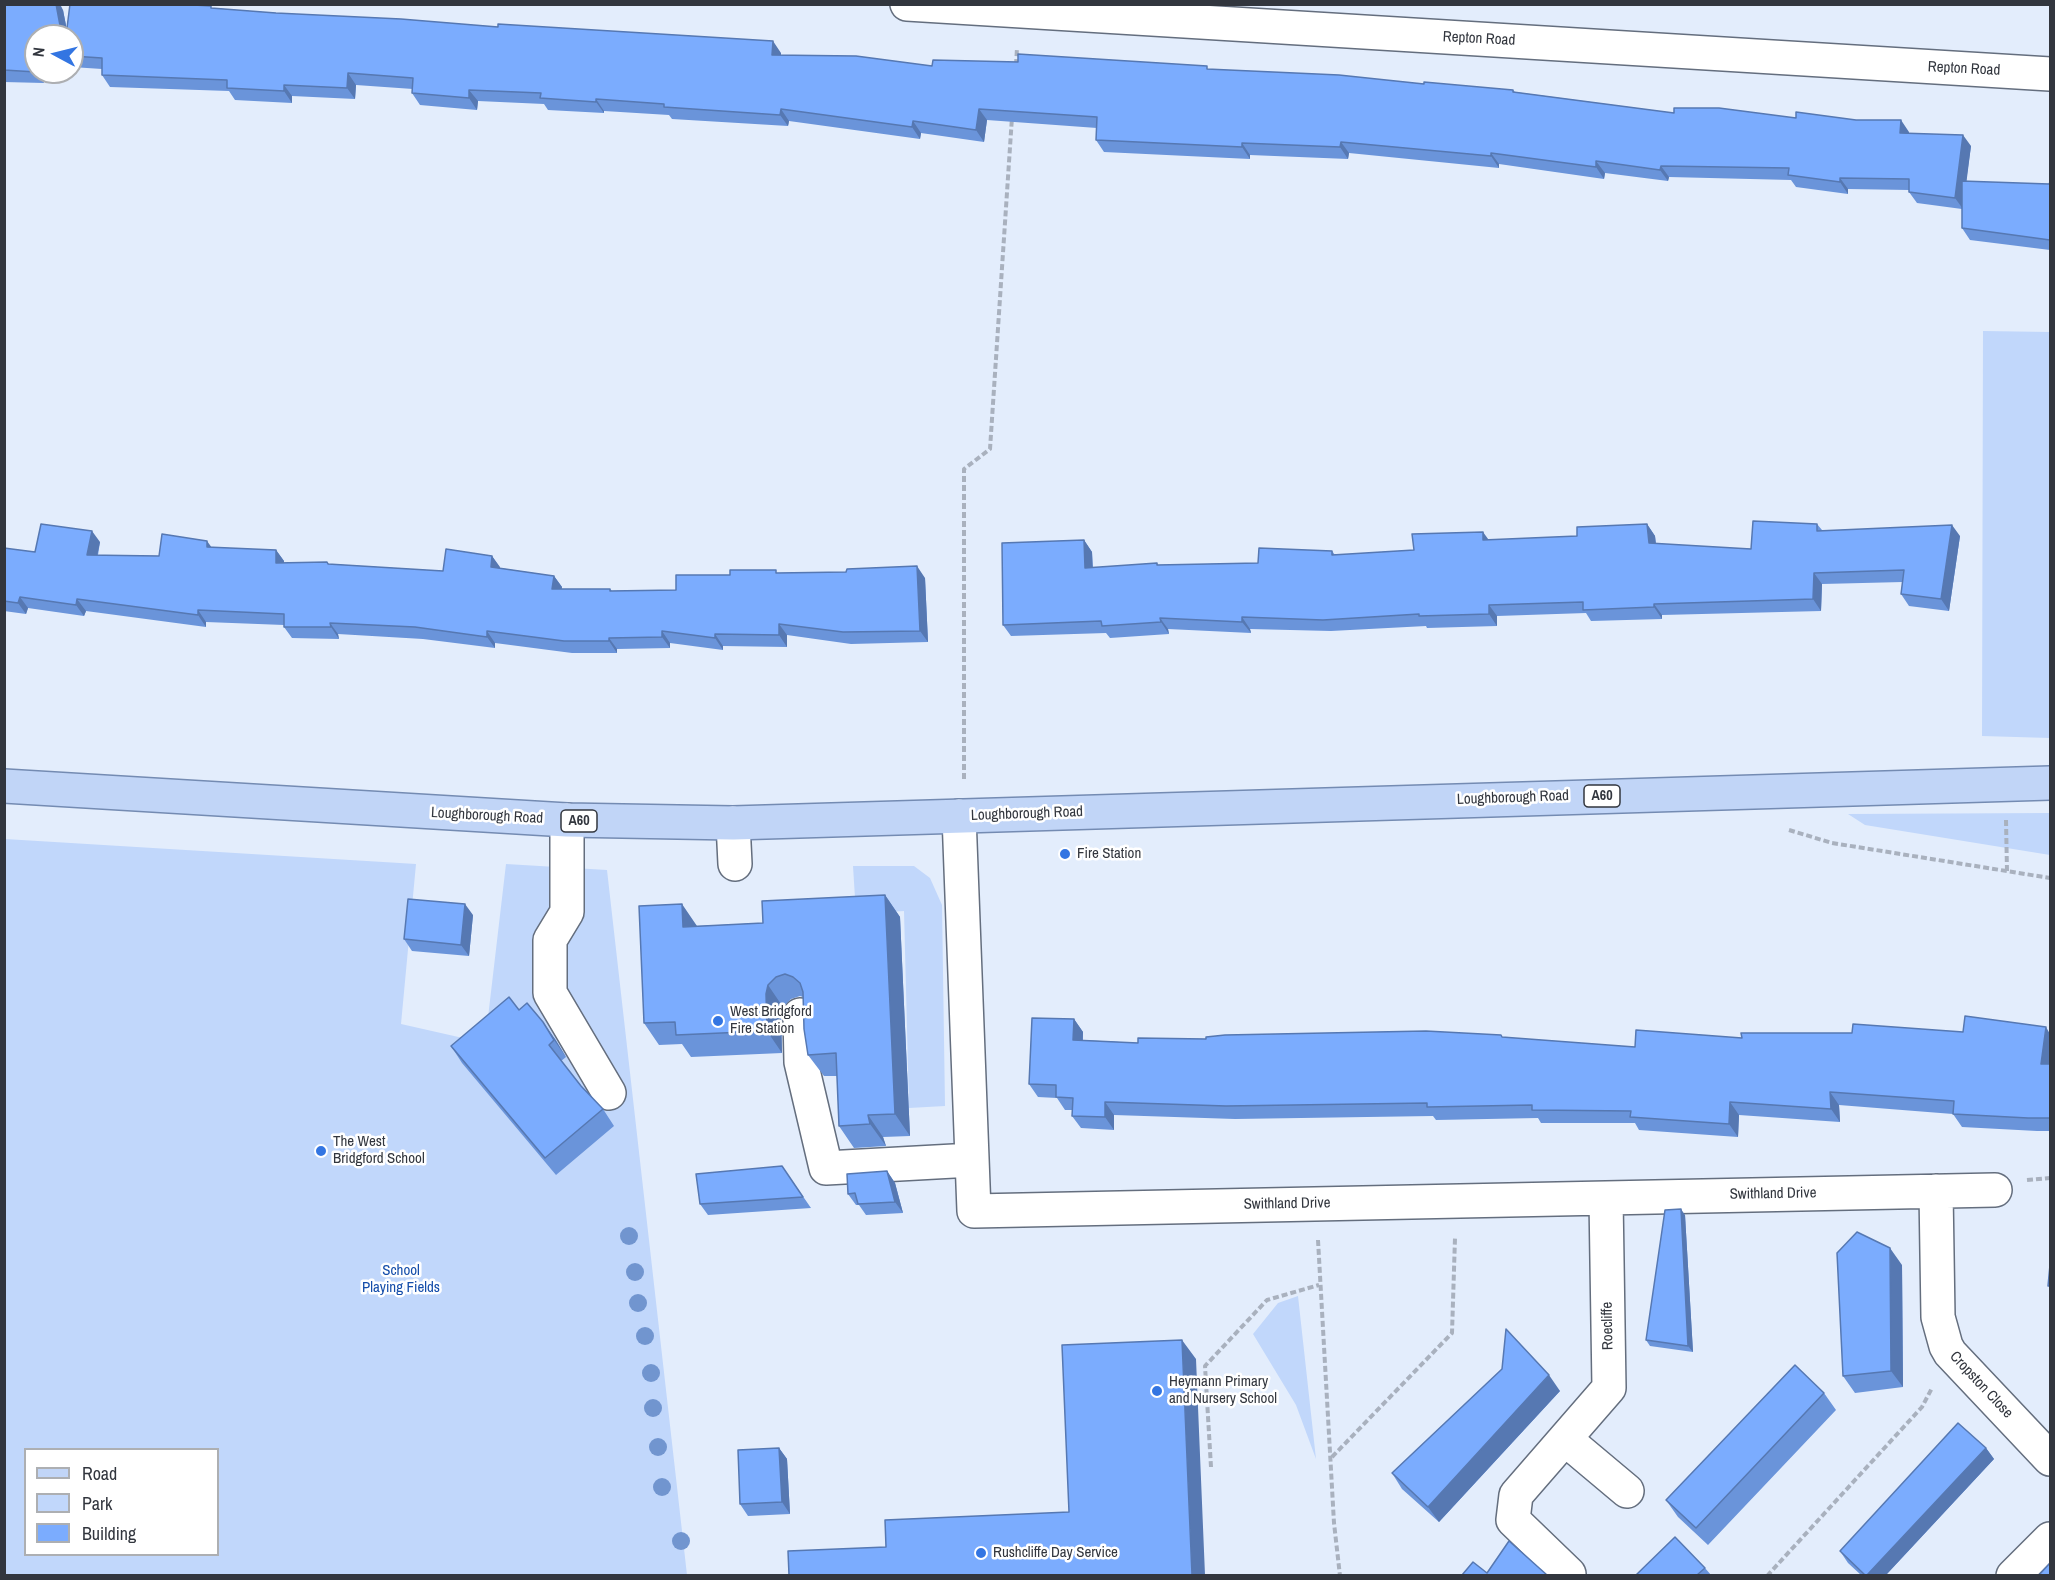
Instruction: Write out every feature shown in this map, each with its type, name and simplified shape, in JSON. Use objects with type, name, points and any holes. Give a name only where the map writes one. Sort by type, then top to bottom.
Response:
[{"type":"main road","name":"Loughborough Road","points":[[4,786],[567,820],[733,823],[2050,783]]},
{"type":"street","name":"Repton Road","points":[[907,4],[2050,74]]},
{"type":"street","name":"Swithland Drive","points":[[959,816],[974,1211],[1995,1190]]},
{"type":"street","points":[[567,820],[567,912],[550,940],[549,993],[609,1092]]},
{"type":"street","points":[[733,823],[735,864]]},
{"type":"street","points":[[800,1016],[801,1062],[826,1168],[972,1160]]},
{"type":"street","name":"Cropston Close","points":[[1936,1191],[1938,1317],[1946,1346],[2050,1459]]},
{"type":"street","name":"Roecliffe","points":[[1569,1574],[1513,1520],[1516,1495],[1609,1388],[1606,1198]]},
{"type":"street","points":[[1565,1439],[1627,1491]]},
{"type":"street","points":[[2013,1575],[2050,1539]]},
{"type":"path","points":[[1015,70],[1019,11]]},
{"type":"path","points":[[953,779],[965,779],[964,470],[990,449],[1013,106]]},
{"type":"path","points":[[1786,829],[1832,843],[2050,878]]},
{"type":"path","points":[[1331,1458],[1452,1333],[1456,1201]]},
{"type":"path","points":[[1317,1204],[1319,1285],[1334,1523],[1340,1575]]},
{"type":"path","points":[[1211,1467],[1205,1366],[1267,1300],[1319,1285]]},
{"type":"path","points":[[1767,1575],[1922,1407],[1950,1353]]},
{"type":"green space","points":[[1983,331],[2050,332],[2050,738],[1982,736]]},
{"type":"green space","points":[[2050,813],[2050,855],[1865,825],[1848,814]]},
{"type":"green space","name":"School Playing Fields","points":[[5,839],[416,864],[401,1024],[485,1043],[506,864],[607,870],[687,1575],[5,1575]]},
{"type":"green space","points":[[853,866],[914,866],[930,878],[942,905],[945,1106],[909,1108],[904,911],[856,914]]},
{"type":"green space","points":[[1298,1296],[1316,1459],[1296,1405],[1253,1334],[1278,1303]]},
{"type":"building","points":[[4,4],[56,4],[60,24],[24,24],[24,71],[4,70]]},
{"type":"building","points":[[70,4],[211,6],[211,8],[276,13],[401,19],[498,27],[498,24],[773,41],[772,55],[856,56],[932,66],[933,60],[1018,62],[1018,54],[1207,66],[1207,69],[1339,75],[1513,90],[1513,92],[1674,113],[1674,108],[1719,108],[1796,118],[1796,112],[1856,120],[1901,120],[1900,133],[1963,135],[1955,198],[1909,192],[1909,179],[1840,178],[1840,182],[1788,175],[1789,168],[1661,166],[1660,170],[1596,161],[1596,167],[1491,153],[1491,156],[1341,142],[1340,147],[1242,143],[1242,147],[1096,140],[1097,117],[979,109],[976,130],[913,121],[912,127],[781,109],[780,115],[664,107],[664,104],[596,99],[596,102],[540,98],[541,93],[469,90],[469,98],[412,93],[413,78],[348,73],[347,88],[284,85],[284,91],[227,88],[227,80],[102,75],[102,58],[84,57],[84,24],[68,24]]},
{"type":"building","points":[[1962,181],[2049,184],[2050,182],[2050,240],[1962,228]]},
{"type":"building","points":[[1753,521],[1817,524],[1817,531],[1952,525],[1941,599],[1901,594],[1904,570],[1814,573],[1813,599],[1654,604],[1654,607],[1583,610],[1583,602],[1489,605],[1489,614],[1419,616],[1419,614],[1323,620],[1242,617],[1242,622],[1160,618],[1161,622],[1102,626],[1101,621],[1003,625],[1002,543],[1084,540],[1085,568],[1157,563],[1157,565],[1258,563],[1259,548],[1332,551],[1332,555],[1414,550],[1412,534],[1483,532],[1483,540],[1577,536],[1577,527],[1647,524],[1649,543],[1751,549]]},
{"type":"building","points":[[41,524],[92,531],[87,555],[159,556],[162,534],[207,541],[207,547],[276,550],[276,563],[327,562],[328,564],[443,571],[446,549],[492,556],[491,567],[554,576],[552,589],[676,590],[676,575],[730,575],[730,570],[776,570],[776,573],[846,572],[847,569],[917,566],[920,631],[843,632],[779,624],[779,635],[715,634],[715,638],[662,631],[662,637],[609,638],[609,641],[564,641],[487,631],[487,637],[415,627],[330,623],[331,627],[284,627],[284,614],[198,610],[198,615],[77,599],[76,605],[20,597],[18,603],[4,601],[4,548],[35,552]]},
{"type":"building","name":"West Bridgford Fire Station","points":[[885,895],[895,1114],[868,1115],[870,1124],[839,1126],[836,1053],[808,1055],[804,1029],[803,992],[800,983],[785,974],[776,977],[768,985],[766,994],[767,1031],[676,1035],[675,1022],[644,1023],[639,906],[682,904],[683,927],[763,923],[762,901]]},
{"type":"building","points":[[408,899],[465,904],[461,945],[404,939]]},
{"type":"building","points":[[509,997],[519,1010],[527,1003],[543,1022],[554,1040],[549,1045],[581,1086],[603,1109],[545,1158],[451,1046]]},
{"type":"building","points":[[1965,1016],[2046,1027],[2041,1064],[2050,1064],[2050,1118],[1953,1114],[1954,1101],[1830,1092],[1831,1109],[1730,1102],[1729,1124],[1630,1117],[1631,1111],[1532,1110],[1532,1105],[1427,1107],[1427,1103],[1226,1106],[1105,1102],[1105,1117],[1072,1116],[1073,1098],[1056,1097],[1056,1085],[1029,1084],[1032,1018],[1074,1019],[1073,1040],[1138,1043],[1138,1038],[1206,1039],[1206,1037],[1225,1035],[1426,1031],[1635,1047],[1636,1030],[1742,1038],[1741,1033],[1852,1033],[1853,1024],[1963,1032]]},
{"type":"building","points":[[782,1166],[803,1197],[700,1204],[696,1174]]},
{"type":"building","points":[[887,1171],[895,1202],[858,1204],[855,1193],[848,1194],[847,1174]]},
{"type":"building","points":[[1681,1209],[1688,1346],[1646,1340],[1665,1210]]},
{"type":"building","points":[[1857,1232],[1890,1248],[1891,1371],[1843,1376],[1837,1253]]},
{"type":"building","points":[[1506,1329],[1549,1375],[1428,1507],[1392,1473],[1502,1369]]},
{"type":"building","points":[[1182,1340],[1192,1575],[789,1575],[788,1551],[886,1547],[885,1520],[1069,1512],[1062,1345]]},
{"type":"building","points":[[1795,1365],[1824,1393],[1696,1528],[1666,1500]]},
{"type":"building","points":[[1958,1423],[1986,1448],[1865,1575],[1840,1551]]},
{"type":"building","points":[[779,1448],[782,1502],[740,1504],[738,1450]]},
{"type":"building","points":[[1675,1537],[1705,1568],[1697,1575],[1636,1575]]},
{"type":"building","points":[[1509,1541],[1547,1575],[1462,1575],[1473,1562],[1487,1573]]},
{"type":"building","points":[[2050,1563],[2050,1575],[2039,1575]]},
{"type":"place","name":"Fire Station","points":[[1065,854]]},
{"type":"place","name":"West Bridgford Fire Station","points":[[718,1021]]},
{"type":"place","name":"The West Bridgford School","points":[[321,1151]]},
{"type":"place","name":"Heymann Primary and Nursery School","points":[[1157,1391]]},
{"type":"place","name":"Rushcliffe Day Service","points":[[981,1553]]}]
